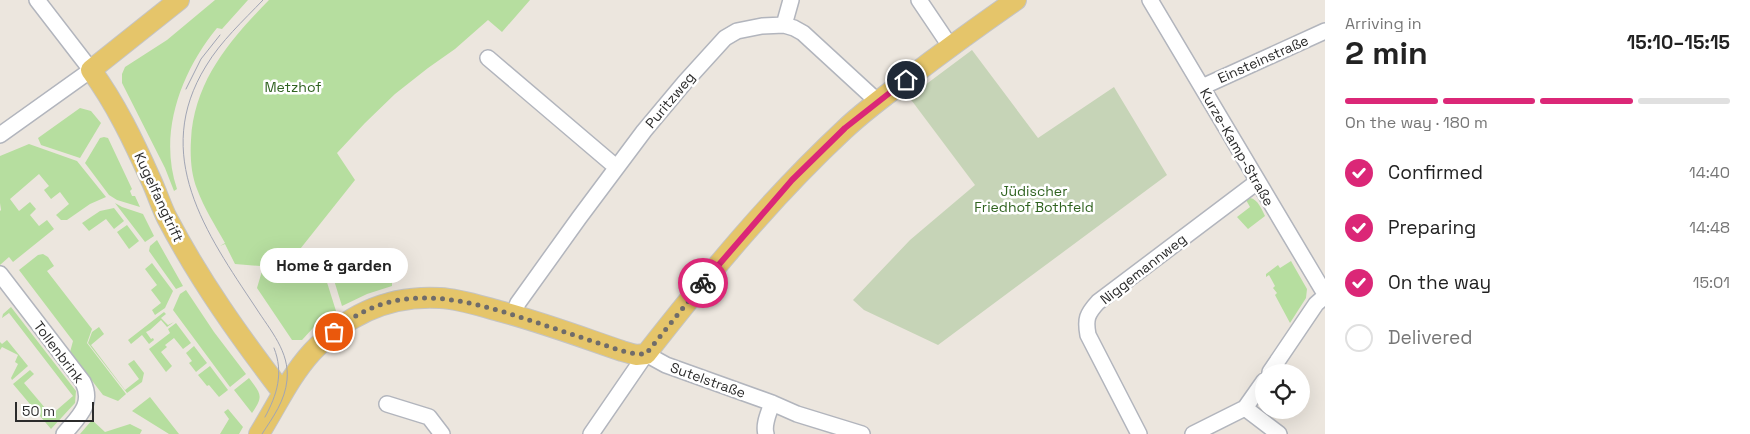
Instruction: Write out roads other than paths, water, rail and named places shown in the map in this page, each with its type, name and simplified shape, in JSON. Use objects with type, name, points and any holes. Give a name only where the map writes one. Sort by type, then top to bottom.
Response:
[{"type":"main road","points":[[91,70],[179,0]]},
{"type":"main road","points":[[646,354],[727,254],[792,180],[845,128],[950,46],[1016,0]]},
{"type":"main road","name":"Kugelfangtrift","points":[[91,70],[119,114],[152,181],[162,208],[202,279],[231,324],[283,392]]},
{"type":"main road","name":"Sutelstraße","points":[[258,434],[283,392],[312,351],[345,323],[371,308],[402,300],[442,298],[513,315],[622,351],[646,354]]},
{"type":"street","name":"Kugelfangtrift","points":[[37,0],[91,70]]},
{"type":"street","points":[[784,25],[788,3],[791,0]]},
{"type":"street","points":[[918,0],[950,46]]},
{"type":"street","name":"Kurze-Kamp-Straße","points":[[1150,0],[1325,295]]},
{"type":"street","name":"Puritzweg","points":[[513,315],[518,303],[616,166],[679,89],[725,38],[738,31],[762,26],[784,25],[794,28],[803,33],[877,102]]},
{"type":"street","name":"Einsteinstraße","points":[[1202,87],[1325,31]]},
{"type":"street","points":[[488,58],[616,166]]},
{"type":"street","points":[[0,135],[91,70]]},
{"type":"street","name":"Niggemannweg","points":[[1139,434],[1088,335],[1086,322],[1090,311],[1098,302],[1257,182]]},
{"type":"street","name":"Tollenbrink","points":[[0,274],[83,382],[87,391],[88,399],[84,409],[64,434]]},
{"type":"street","points":[[1275,364],[1316,304],[1325,295]]},
{"type":"street","points":[[591,434],[646,354]]},
{"type":"street","name":"Sutelstraße","points":[[646,354],[666,365],[772,403],[797,414],[862,434]]},
{"type":"street","points":[[1193,434],[1245,408],[1255,394]]},
{"type":"street","points":[[766,434],[766,422],[772,403]]},
{"type":"street","points":[[387,404],[429,417],[442,434]]},
{"type":"street","points":[[1245,408],[1280,434]]},
{"type":"tram line","points":[[262,434],[284,395],[287,380],[285,360],[273,333],[237,280],[204,222],[192,192],[184,162],[184,131],[190,99],[206,66],[225,40],[263,0]]},
{"type":"tram line","points":[[186,89],[201,59],[220,35]]},
{"type":"tram line","points":[[265,417],[278,384],[279,375],[274,348]]},
{"type":"place","name":"Home & garden","points":[[334,332]]},
{"type":"park label","name":"Metzhof","points":[[293,87]]},
{"type":"park label","name":"Jüdischer Friedhof Bothfeld","points":[[1034,200]]}]
